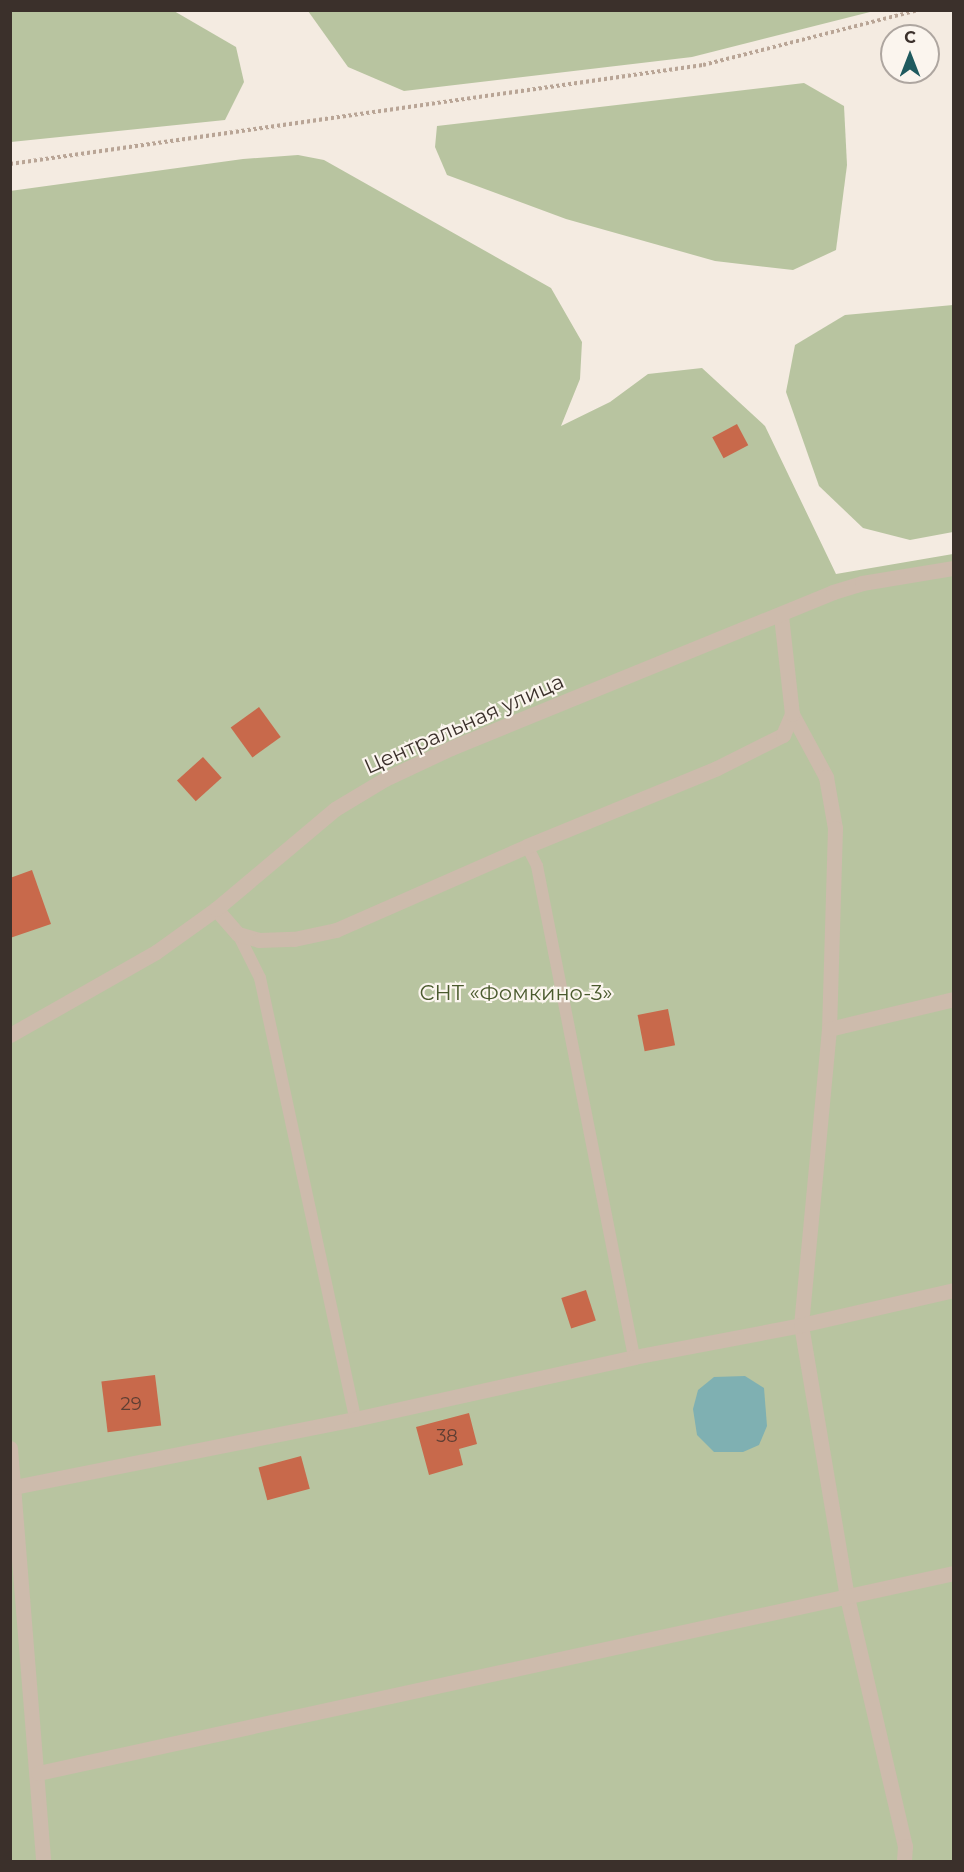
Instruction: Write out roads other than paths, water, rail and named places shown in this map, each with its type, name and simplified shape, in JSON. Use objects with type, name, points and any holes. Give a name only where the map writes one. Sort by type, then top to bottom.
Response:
[{"type":"street","name":"Центральная улица","points":[[10,1035],[156,952],[216,909],[334,809],[385,778],[451,748],[781,616],[833,592],[862,583],[954,568]]},
{"type":"street","points":[[781,616],[792,714],[826,777],[835,828],[829,1029],[801,1325],[847,1597],[905,1845],[904,1862]]},
{"type":"street","points":[[216,909],[238,934],[259,940],[294,939],[336,930],[527,846],[717,768],[783,735],[792,714]]},
{"type":"street","points":[[829,1029],[954,999]]},
{"type":"street","points":[[14,1487],[355,1419],[634,1356],[801,1325],[954,1290]]},
{"type":"street","points":[[10,1448],[38,1773],[43,1862]]},
{"type":"street","points":[[38,1773],[954,1573]]},
{"type":"lane","points":[[527,846],[537,866],[634,1356]]},
{"type":"lane","points":[[238,934],[260,978],[355,1419]]},
{"type":"water","points":[[745,1376],[764,1388],[767,1426],[759,1445],[743,1452],[714,1452],[697,1435],[693,1409],[698,1390],[714,1377]]},
{"type":"park label","name":"СНТ «Фомкино-3»","points":[[516,993]]}]
